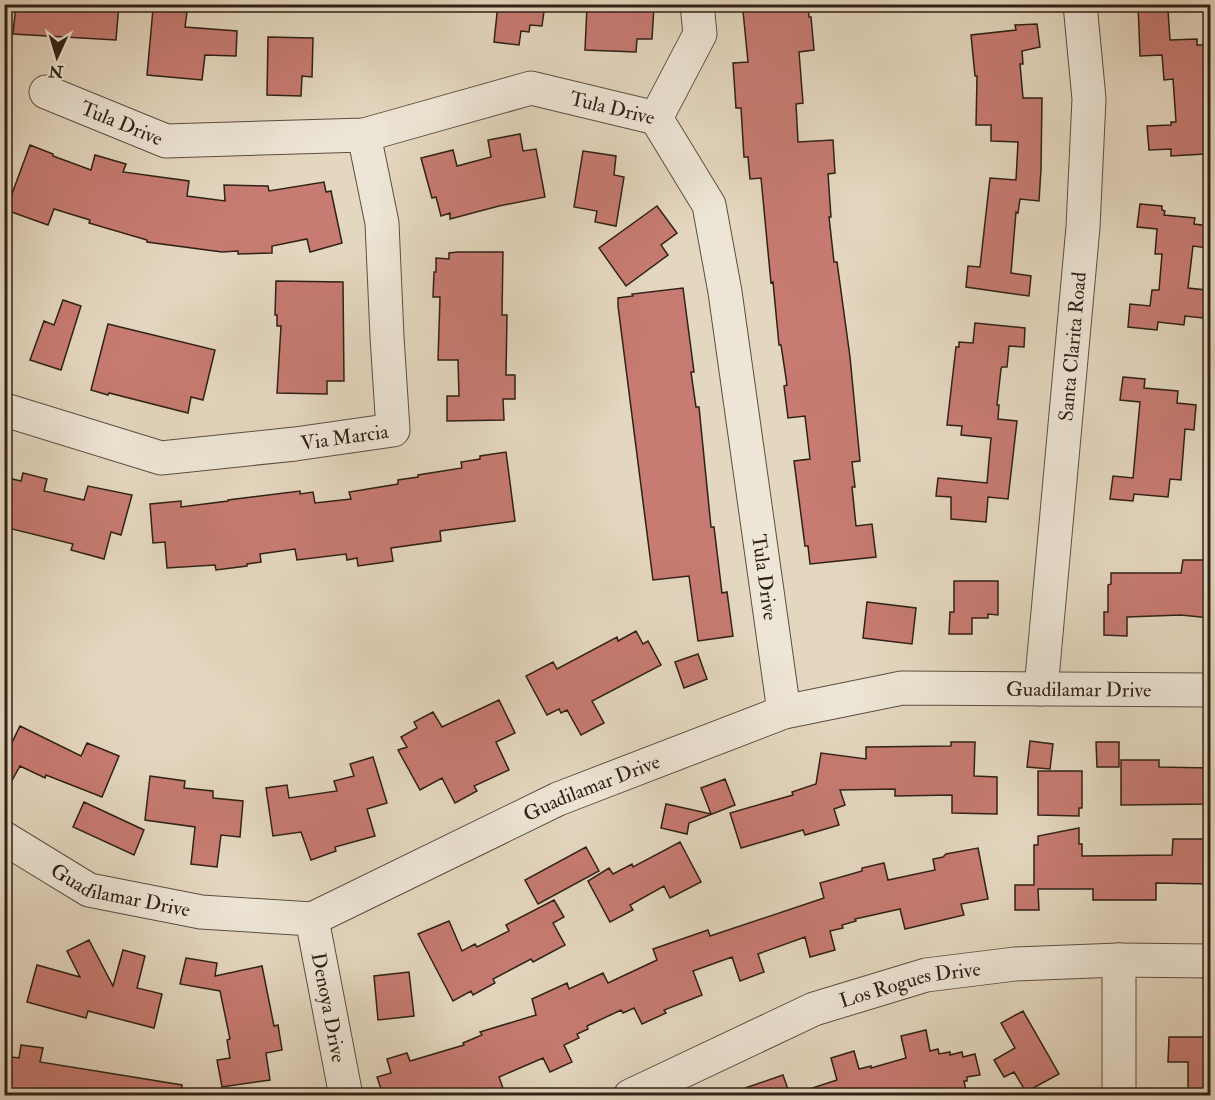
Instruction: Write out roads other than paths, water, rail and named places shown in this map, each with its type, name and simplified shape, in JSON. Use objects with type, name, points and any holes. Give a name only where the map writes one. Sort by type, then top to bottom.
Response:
[{"type":"street","points":[[656,118],[700,34],[697,4]]},
{"type":"street","name":"Santa Clarita Road","points":[[1041,689],[1083,226],[1089,99],[1080,4]]},
{"type":"street","name":"Tula Drive","points":[[46,92],[166,141],[364,135],[531,88],[656,118],[709,205],[725,292],[784,712]]},
{"type":"street","name":"Via Marcia","points":[[5,410],[161,458],[295,444],[393,430],[382,223],[364,135]]},
{"type":"street","name":"Guadilamar Drive","points":[[4,838],[89,890],[201,912],[312,919],[558,799],[784,712],[902,688],[1210,690]]},
{"type":"street","name":"Denoya Drive","points":[[312,919],[346,1095]]},
{"type":"street","points":[[1119,960],[1119,1095]]},
{"type":"street","name":"Los Rogues Drive","points":[[630,1095],[814,1009],[926,975],[1015,963],[1119,960],[1210,961]]}]
